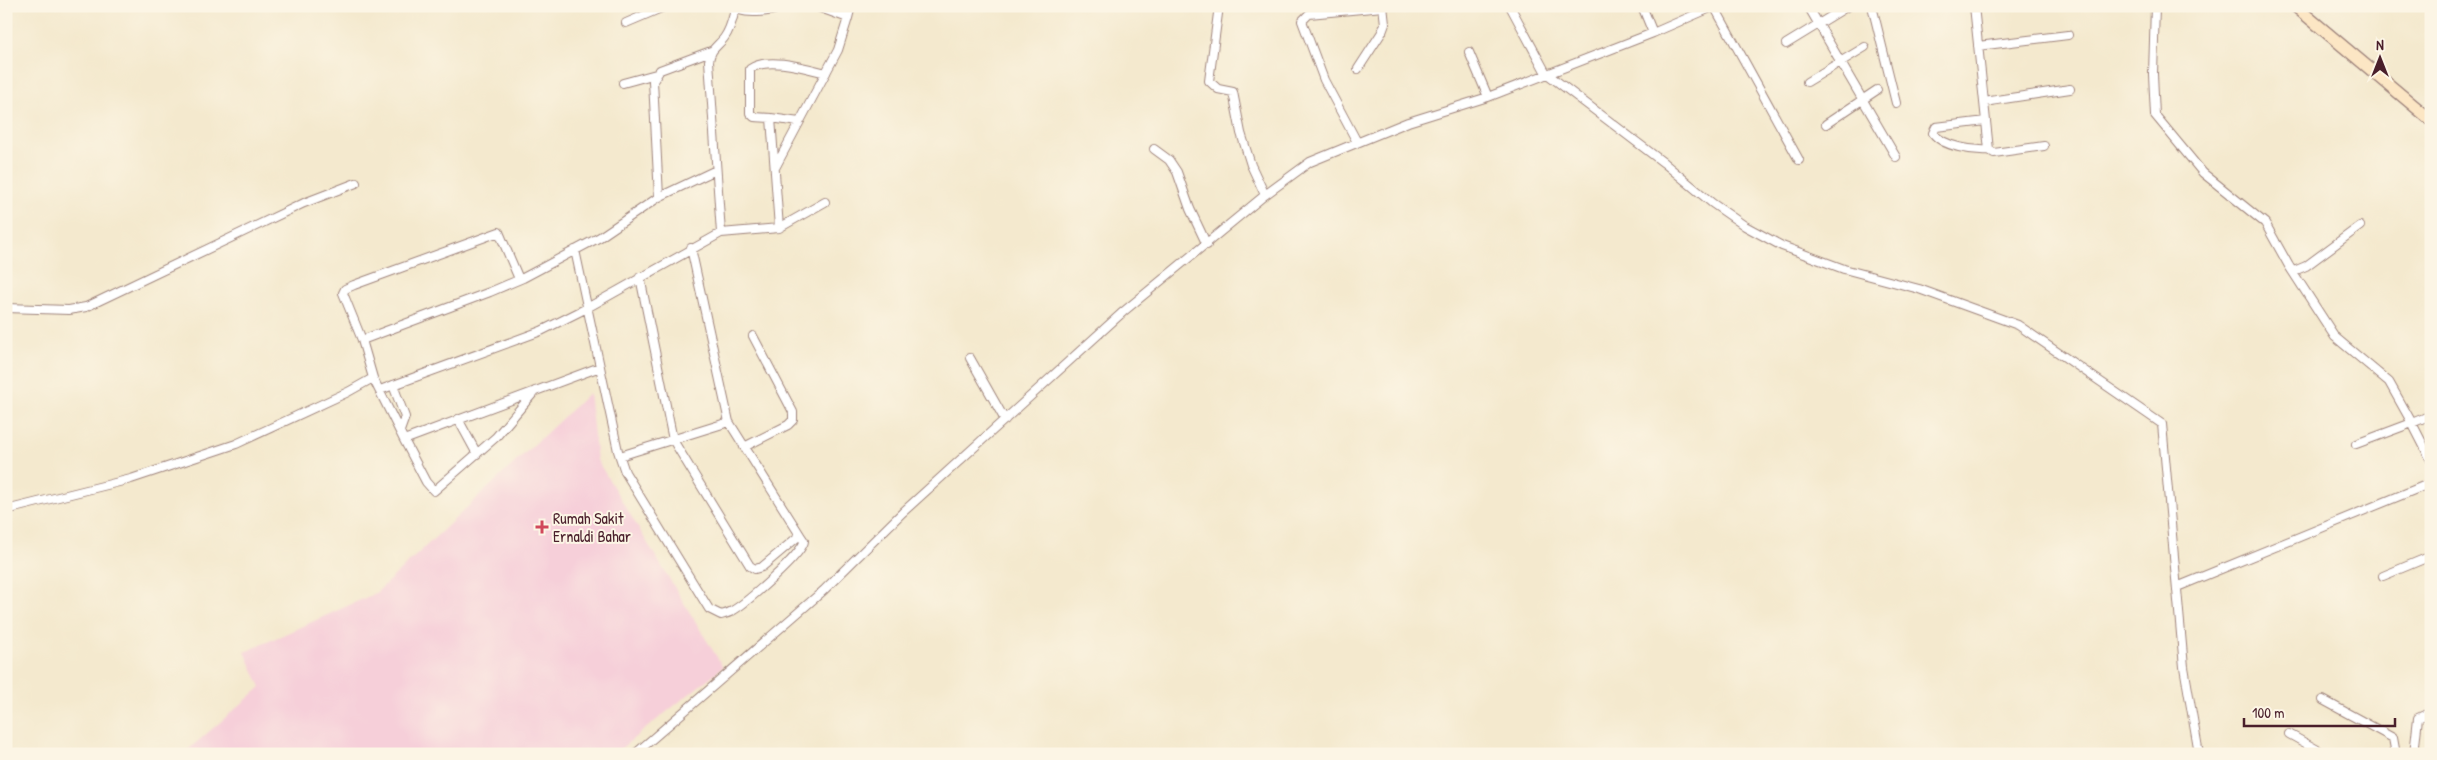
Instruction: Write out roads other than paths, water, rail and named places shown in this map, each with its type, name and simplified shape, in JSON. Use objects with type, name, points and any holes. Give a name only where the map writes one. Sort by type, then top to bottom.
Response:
[{"type":"street","points":[[626,23],[666,6]]},
{"type":"street","points":[[660,197],[653,80],[656,74],[660,70],[710,51],[724,38],[734,7],[748,12],[777,10],[784,6]]},
{"type":"street","points":[[815,6],[848,18]]},
{"type":"street","points":[[775,168],[840,44],[851,6]]},
{"type":"street","points":[[1219,6],[1210,81],[1218,88],[1233,92],[1241,133],[1251,165],[1265,195]]},
{"type":"street","points":[[1510,6],[1546,73],[1657,157],[1712,204],[1745,226],[1782,246],[1844,269],[1919,289],[2018,325],[2162,424],[2184,667],[2199,754]]},
{"type":"street","points":[[1642,6],[1653,33]]},
{"type":"street","points":[[635,754],[822,591],[902,512],[1123,312],[1265,195],[1310,162],[1408,122],[1488,97],[1653,33],[1714,6],[1799,160]]},
{"type":"street","points":[[1808,6],[1896,157]]},
{"type":"street","points":[[1786,44],[1848,6]]},
{"type":"street","points":[[1872,6],[1896,103]]},
{"type":"street","points":[[1974,6],[1989,150]]},
{"type":"street","points":[[2155,6],[2152,74],[2155,114],[2203,173],[2265,223],[2336,337],[2389,382],[2431,460]]},
{"type":"street","points":[[2295,6],[2431,120]]},
{"type":"street","points":[[1357,142],[1324,80],[1303,28],[1302,21],[1305,17],[1330,9],[1383,7],[1386,24],[1358,69]]},
{"type":"street","points":[[1978,46],[2068,35]]},
{"type":"street","points":[[1807,82],[1865,47]]},
{"type":"street","points":[[710,51],[721,233]]},
{"type":"street","points":[[1469,52],[1488,97]]},
{"type":"street","points":[[799,122],[754,116],[750,113],[750,69],[756,65],[792,64],[826,73]]},
{"type":"street","points":[[623,83],[656,74]]},
{"type":"street","points":[[1984,102],[2070,89]]},
{"type":"street","points":[[1826,124],[1877,90]]},
{"type":"street","points":[[771,118],[779,228]]},
{"type":"street","points":[[1986,121],[1936,127],[1933,134],[1959,147],[1989,150],[1994,153],[2044,146]]},
{"type":"street","points":[[1154,149],[1169,160],[1177,172],[1190,209],[1207,244]]},
{"type":"street","points":[[362,340],[519,279],[600,237],[660,197],[716,170]]},
{"type":"street","points":[[6,308],[69,310],[86,307],[304,203],[356,183]]},
{"type":"street","points":[[380,390],[541,331],[587,308],[691,248],[721,233],[779,228],[825,202]]},
{"type":"street","points":[[2294,271],[2306,266],[2360,226]]},
{"type":"street","points":[[519,279],[499,232],[354,285],[345,289],[344,293],[362,340],[373,378],[426,482],[434,491],[496,436],[536,391]]},
{"type":"street","points":[[575,250],[620,456],[626,472],[709,609],[717,614],[732,612],[779,572],[802,548],[804,541],[728,422],[691,248]]},
{"type":"street","points":[[640,277],[673,440],[750,566],[762,567],[800,535]]},
{"type":"street","points":[[744,447],[788,425],[792,420],[793,412],[753,336]]},
{"type":"street","points":[[970,358],[1005,420]]},
{"type":"street","points":[[404,440],[600,367]]},
{"type":"street","points":[[6,510],[130,479],[236,444],[348,392],[373,378]]},
{"type":"street","points":[[393,385],[405,417],[400,431]]},
{"type":"street","points":[[2356,444],[2431,415]]},
{"type":"street","points":[[458,419],[477,454]]},
{"type":"street","points":[[620,456],[728,422]]},
{"type":"street","points":[[2177,587],[2431,483]]},
{"type":"street","points":[[2383,576],[2431,556]]},
{"type":"street","points":[[2323,700],[2393,738],[2395,749],[2391,754]]},
{"type":"street","points":[[2417,753],[2415,733],[2418,718],[2431,712]]},
{"type":"street","points":[[2289,734],[2325,754]]},
{"type":"place","name":"Rumah Sakit Ernaldi Bahar","points":[[542,527]]}]
